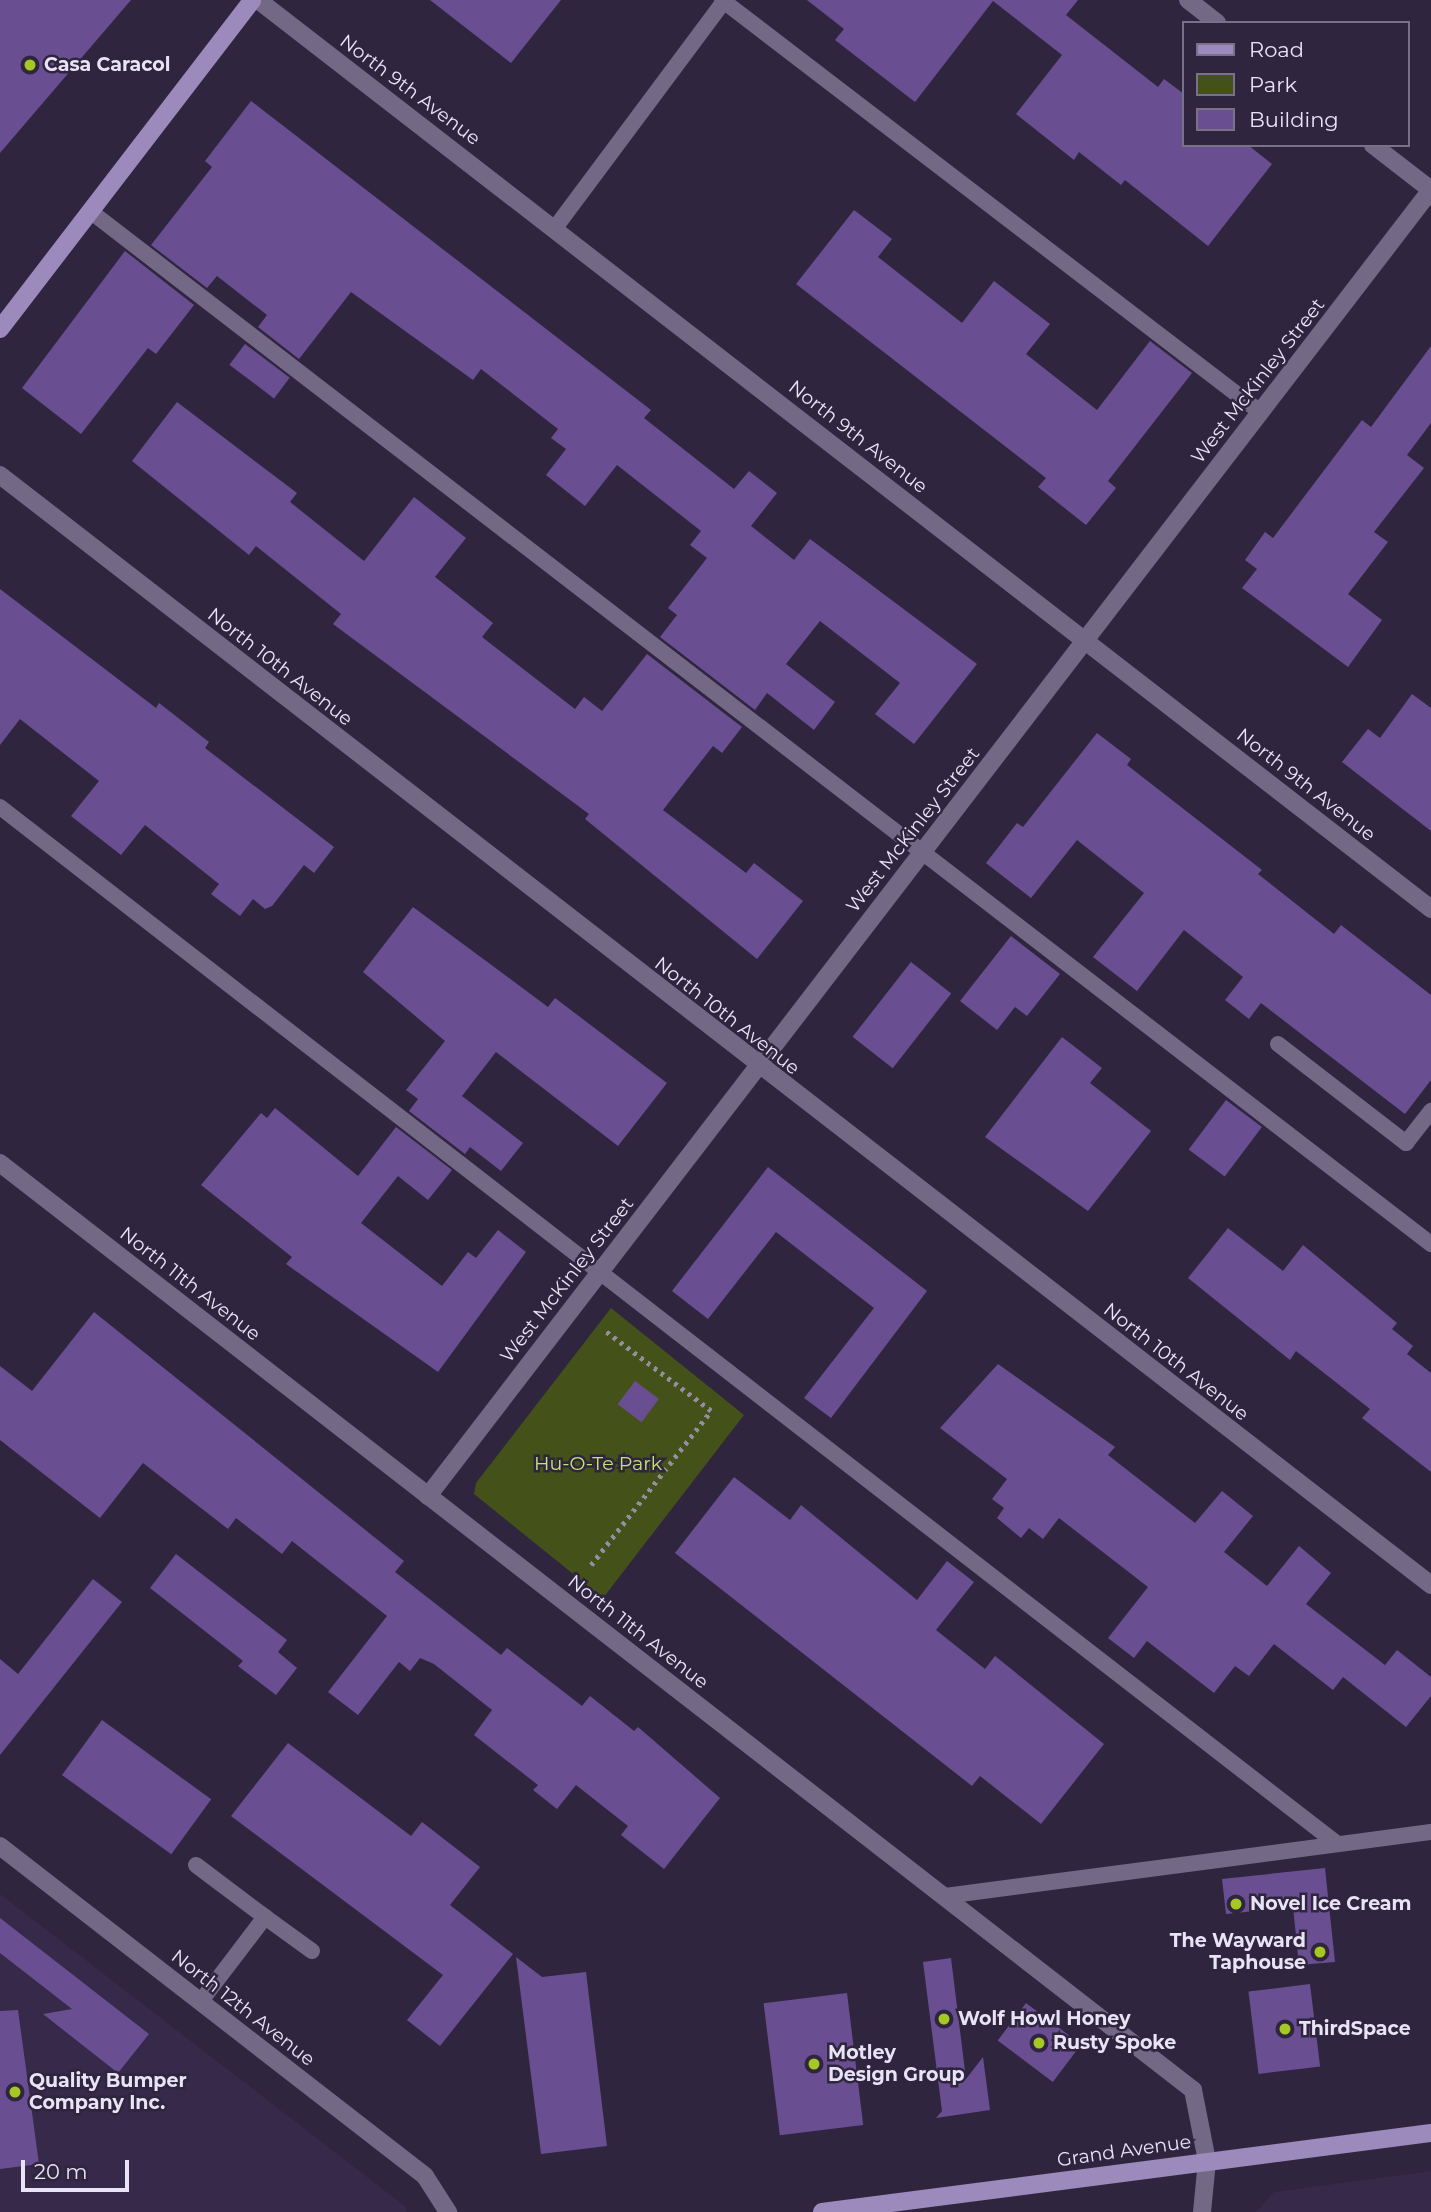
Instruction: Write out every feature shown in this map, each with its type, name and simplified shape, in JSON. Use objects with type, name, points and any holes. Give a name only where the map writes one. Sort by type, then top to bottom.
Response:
[{"type":"main road","points":[[0,329],[252,0]]},
{"type":"main road","name":"Grand Avenue","points":[[822,2212],[1431,2133]]},
{"type":"street","name":"North 9th Avenue","points":[[258,0],[1431,909]]},
{"type":"street","points":[[1188,0],[1214,21]]},
{"type":"street","points":[[1376,147],[1431,190]]},
{"type":"street","name":"West McKinley Street","points":[[428,1496],[1431,190]]},
{"type":"street","name":"North 10th Avenue","points":[[0,475],[758,1067],[1431,1585]]},
{"type":"street","name":"North 11th Avenue","points":[[0,1163],[1193,2090],[1207,2161],[1202,2212]]},
{"type":"street","name":"North 12th Avenue","points":[[0,1846],[425,2176],[448,2212]]},
{"type":"lane","points":[[555,228],[723,0],[1260,412]]},
{"type":"lane","points":[[90,211],[923,850],[1431,1244]]},
{"type":"lane","points":[[0,807],[1336,1843]]},
{"type":"lane","points":[[1279,1044],[1406,1143],[1431,1111]]},
{"type":"lane","points":[[945,1896],[1431,1832]]},
{"type":"lane","points":[[196,1865],[312,1951]]},
{"type":"lane","points":[[201,2001],[265,1917]]},
{"type":"path","points":[[591,1565],[711,1411],[605,1331]]},
{"type":"shaded area","points":[[0,1894],[406,2207],[406,2212],[0,2212]]},
{"type":"shaded area","points":[[1431,2171],[1431,2212],[1256,2212],[1274,2192]]},
{"type":"green space","name":"Hu-O-Te Park","points":[[611,1308],[744,1415],[603,1598],[474,1494],[476,1483]]},
{"type":"building","name":"Casa Caracol","points":[[0,0],[131,0],[0,153]]},
{"type":"building","points":[[430,0],[561,0],[511,63]]},
{"type":"building","points":[[807,0],[1078,0],[1066,15],[1158,87],[1164,79],[1182,92],[1182,147],[1251,147],[1272,164],[1208,246],[1125,180],[1121,185],[1079,152],[1074,160],[1016,114],[1062,55],[993,1],[915,102],[835,40],[844,29]]},
{"type":"building","points":[[251,101],[651,410],[644,418],[734,489],[749,471],[777,493],[751,526],[794,560],[810,539],[977,664],[914,744],[875,714],[900,683],[820,621],[786,664],[835,702],[814,730],[767,693],[755,710],[660,637],[677,615],[668,608],[707,558],[690,545],[701,531],[617,465],[585,506],[546,475],[566,449],[551,438],[558,429],[481,369],[473,380],[351,292],[299,359],[258,327],[267,315],[217,276],[207,288],[151,245],[212,167],[205,161]]},
{"type":"building","points":[[854,210],[892,239],[878,257],[962,323],[994,281],[1050,324],[1026,354],[1097,410],[1150,341],[1192,373],[1108,481],[1116,488],[1086,525],[1038,487],[1046,478],[796,284]]},
{"type":"building","points":[[125,251],[194,305],[156,354],[148,348],[81,434],[22,388]]},
{"type":"building","points":[[245,344],[290,378],[274,398],[229,365]]},
{"type":"building","points":[[1431,346],[1431,423],[1407,455],[1424,468],[1374,532],[1388,542],[1348,594],[1382,620],[1348,667],[1242,588],[1257,569],[1245,560],[1265,532],[1273,538],[1362,420],[1371,427]]},
{"type":"building","points":[[177,402],[297,493],[290,502],[364,561],[414,497],[466,538],[435,577],[493,623],[482,637],[575,709],[584,697],[602,711],[647,654],[742,727],[722,753],[713,746],[663,810],[746,873],[754,863],[803,901],[757,959],[585,819],[589,814],[333,624],[341,614],[256,546],[249,555],[132,461]]},
{"type":"building","points":[[0,589],[156,708],[159,703],[209,742],[205,748],[334,847],[314,873],[304,865],[272,906],[265,909],[253,899],[240,916],[211,894],[219,884],[145,825],[121,855],[71,816],[99,781],[20,719],[0,745]]},
{"type":"building","points":[[1412,694],[1431,708],[1431,831],[1342,762],[1368,729],[1380,738]]},
{"type":"building","points":[[1097,733],[1131,759],[1127,765],[1262,870],[1258,874],[1334,934],[1341,925],[1431,995],[1431,1080],[1405,1114],[1261,1003],[1249,1019],[1225,1000],[1243,977],[1184,930],[1137,991],[1093,957],[1144,893],[1077,840],[1031,898],[986,863],[1017,823],[1023,827]]},
{"type":"building","points":[[413,907],[548,1007],[555,998],[667,1083],[618,1146],[496,1052],[462,1096],[523,1143],[501,1171],[470,1147],[465,1154],[409,1111],[418,1099],[406,1090],[445,1041],[363,972]]},
{"type":"building","points":[[1011,936],[1060,974],[1027,1016],[1015,1007],[997,1030],[960,1001]]},
{"type":"building","points":[[911,962],[951,993],[893,1068],[853,1037]]},
{"type":"building","points":[[1062,1037],[1102,1068],[1090,1083],[1151,1131],[1088,1211],[985,1137]]},
{"type":"building","points":[[1226,1100],[1262,1127],[1225,1177],[1189,1150]]},
{"type":"building","points":[[275,1108],[358,1176],[396,1127],[452,1170],[428,1200],[398,1176],[361,1223],[442,1286],[468,1252],[476,1258],[498,1230],[526,1252],[438,1372],[286,1264],[292,1257],[201,1185],[261,1113],[267,1118]]},
{"type":"building","points":[[768,1167],[927,1291],[831,1418],[804,1398],[874,1308],[776,1232],[708,1319],[672,1291]]},
{"type":"building","points":[[1228,1228],[1283,1271],[1303,1245],[1397,1323],[1392,1329],[1413,1346],[1407,1354],[1431,1373],[1431,1472],[1362,1418],[1370,1409],[1296,1351],[1290,1360],[1188,1278]]},
{"type":"building","points":[[94,1312],[404,1561],[395,1572],[501,1655],[507,1648],[582,1706],[590,1696],[634,1731],[638,1727],[720,1798],[664,1869],[621,1835],[628,1826],[576,1785],[557,1809],[533,1790],[538,1785],[474,1735],[492,1710],[434,1664],[420,1658],[410,1671],[399,1662],[358,1715],[328,1692],[387,1616],[292,1541],[282,1554],[236,1518],[228,1529],[143,1463],[100,1518],[0,1440],[0,1366],[32,1391]]},
{"type":"building","points":[[998,1364],[1115,1447],[1108,1455],[1195,1523],[1222,1491],[1253,1516],[1224,1552],[1267,1586],[1299,1546],[1331,1573],[1306,1604],[1385,1665],[1397,1650],[1431,1677],[1431,1696],[1406,1727],[1343,1677],[1333,1690],[1274,1644],[1249,1676],[1235,1666],[1214,1693],[1147,1641],[1134,1658],[1108,1638],[1148,1587],[1059,1518],[1043,1539],[1029,1528],[1021,1538],[997,1518],[1004,1508],[992,1499],[1007,1479],[940,1428]]},
{"type":"building","points":[[635,1381],[659,1399],[642,1422],[618,1404]]},
{"type":"building","points":[[734,1477],[790,1520],[801,1505],[917,1600],[947,1561],[974,1582],[936,1630],[985,1669],[995,1656],[1104,1744],[1041,1824],[980,1776],[972,1786],[675,1553]]},
{"type":"building","points":[[176,1554],[287,1640],[278,1652],[297,1668],[276,1695],[238,1666],[243,1661],[150,1588]]},
{"type":"building","points":[[93,1579],[122,1602],[0,1755],[0,1659],[18,1674]]},
{"type":"building","points":[[102,1720],[211,1799],[171,1854],[62,1775]]},
{"type":"building","points":[[288,1743],[411,1836],[422,1822],[480,1867],[450,1905],[513,1954],[440,2046],[407,2020],[443,1975],[231,1816]]},
{"type":"building","points":[[1325,1868],[1335,1962],[1299,1965],[1293,1907],[1226,1914],[1222,1879]]},
{"type":"building","points":[[0,1918],[149,2034],[118,2073],[43,2014],[72,2009],[0,1953]]},
{"type":"building","points":[[516,1957],[542,1977],[586,1972],[607,2146],[541,2154]]},
{"type":"building","name":"Wolf Howl Honey","points":[[951,1958],[966,2079],[983,2057],[990,2110],[936,2118],[942,2111],[923,1962]]},
{"type":"building","name":"ThirdSpace","points":[[1310,1984],[1320,2066],[1259,2074],[1248,1992]]},
{"type":"building","name":"Motley Design Group","points":[[847,1993],[863,2125],[780,2135],[764,2003]]},
{"type":"building","name":"Rusty Spoke","points":[[1026,2003],[1081,2045],[1053,2082],[998,2041]]},
{"type":"building","name":"Quality Bumper Company Inc.","points":[[18,2010],[39,2164],[0,2169],[0,2011]]},
{"type":"place","name":"Casa Caracol","points":[[30,65]]},
{"type":"place","name":"Novel Ice Cream","points":[[1236,1904]]},
{"type":"place","name":"The Wayward Taphouse","points":[[1320,1952]]},
{"type":"place","name":"Wolf Howl Honey","points":[[944,2019]]},
{"type":"place","name":"ThirdSpace","points":[[1285,2029]]},
{"type":"place","name":"Rusty Spoke","points":[[1039,2043]]},
{"type":"place","name":"Motley Design Group","points":[[814,2064]]},
{"type":"place","name":"Quality Bumper Company Inc.","points":[[15,2092]]}]
